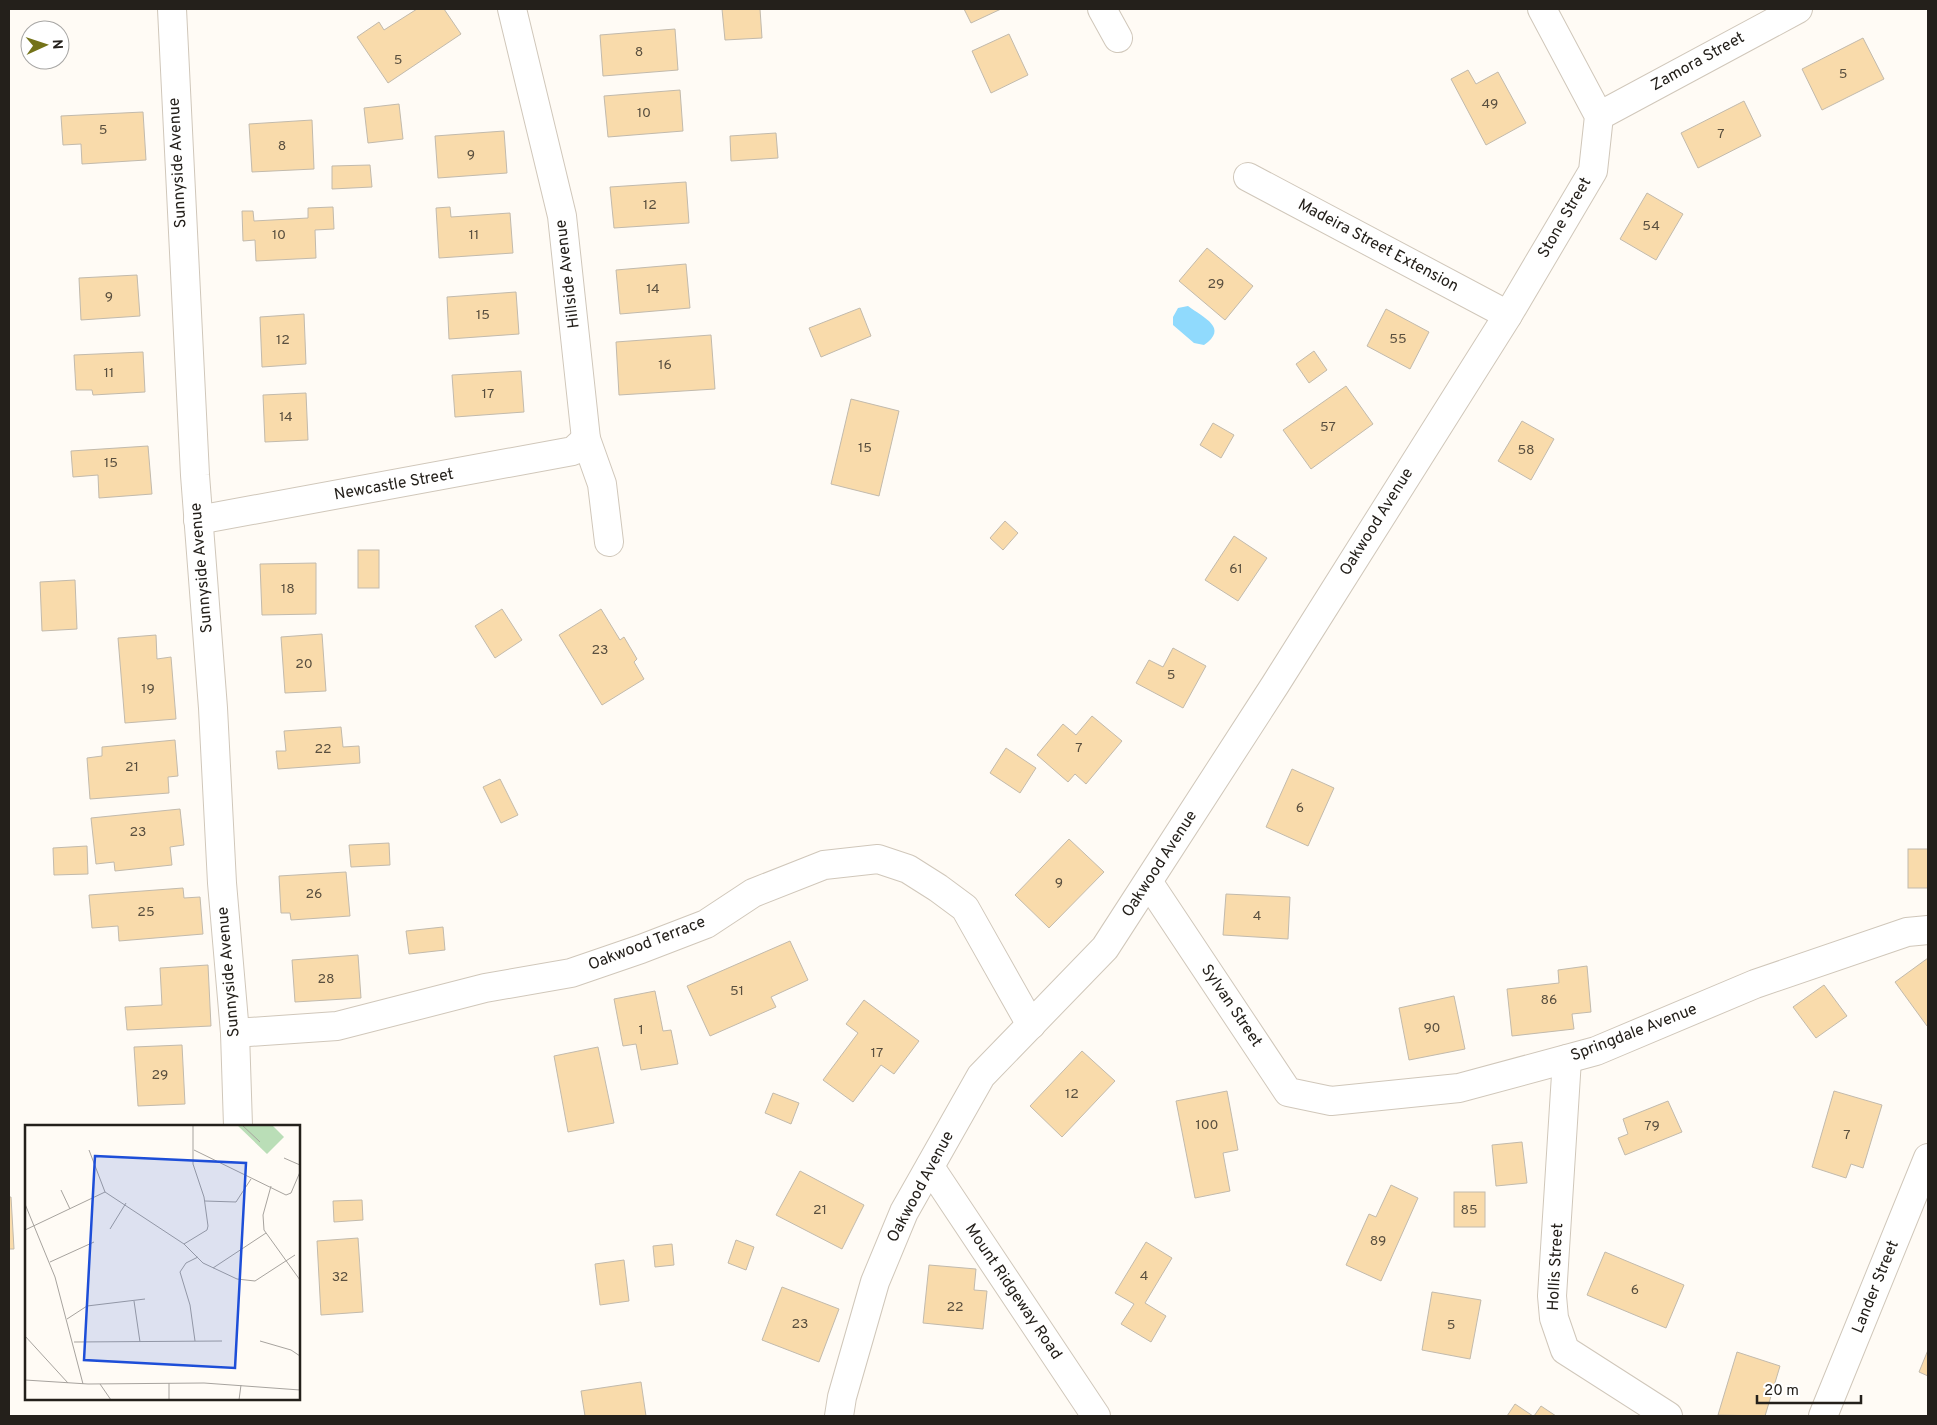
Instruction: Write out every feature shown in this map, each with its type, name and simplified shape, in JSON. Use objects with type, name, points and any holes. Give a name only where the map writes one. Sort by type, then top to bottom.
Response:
[{"type":"street","name":"Sunnyside Avenue","points":[[172,9],[179,187],[198,520],[213,708],[222,883],[235,1032],[238,1125]]},
{"type":"street","name":"Hillside Avenue","points":[[512,9],[562,216],[586,439],[602,484],[609,542]]},
{"type":"street","points":[[1102,9],[1118,38]]},
{"type":"street","points":[[1542,9],[1599,116]]},
{"type":"street","name":"Zamora Street","points":[[1599,116],[1798,9]]},
{"type":"street","name":"Stone Street","points":[[1508,315],[1593,170],[1599,116]]},
{"type":"street","name":"Madeira Street Extension","points":[[1248,177],[1508,315]]},
{"type":"street","name":"Oakwood Avenue","points":[[839,1416],[842,1397],[875,1282],[904,1212],[981,1076],[1105,948],[1149,883],[1508,315]]},
{"type":"street","name":"Newcastle Street","points":[[198,520],[573,451],[586,439]]},
{"type":"street","name":"Oakwood Terrace","points":[[235,1032],[337,1026],[485,988],[571,972],[706,924],[753,893],[824,865],[878,859],[908,869],[965,908],[1031,1025]]},
{"type":"street","name":"Sylvan Street","points":[[1149,883],[1288,1092],[1331,1101]]},
{"type":"street","name":"Springdale Avenue","points":[[1331,1101],[1459,1088],[1596,1051],[1755,984],[1908,932],[1928,930]]},
{"type":"street","name":"Hollis Street","points":[[1567,1059],[1552,1296],[1554,1318],[1565,1350],[1668,1416]]},
{"type":"street","name":"Lander Street","points":[[1823,1416],[1928,1158]]},
{"type":"street","name":"Mount Ridgeway Road","points":[[930,1167],[1096,1416]]},
{"type":"water","points":[[1188,306],[1207,319],[1214,328],[1211,339],[1204,345],[1194,343],[1173,325],[1173,317],[1178,308]]},
{"type":"building","points":[[417,9],[444,9],[461,34],[388,83],[357,37],[379,22],[384,30]]},
{"type":"building","points":[[722,9],[760,9],[762,38],[725,40]]},
{"type":"building","points":[[964,9],[1001,9],[971,23]]},
{"type":"building","points":[[675,29],[678,70],[603,76],[600,35]]},
{"type":"building","points":[[1009,34],[1028,75],[991,93],[972,51]]},
{"type":"building","points":[[1863,38],[1884,79],[1822,110],[1802,69]]},
{"type":"building","points":[[1468,70],[1476,84],[1498,72],[1526,123],[1486,145],[1451,79]]},
{"type":"building","points":[[680,90],[683,131],[608,137],[604,96]]},
{"type":"building","points":[[1744,101],[1761,136],[1698,168],[1681,133]]},
{"type":"building","points":[[399,104],[403,139],[368,143],[364,108]]},
{"type":"building","points":[[143,112],[146,160],[82,164],[81,144],[63,145],[61,116]]},
{"type":"building","points":[[312,120],[314,169],[252,172],[249,124]]},
{"type":"building","points":[[504,131],[507,173],[438,178],[435,136]]},
{"type":"building","points":[[776,133],[778,158],[731,161],[730,136]]},
{"type":"building","points":[[370,165],[372,187],[332,189],[332,166]]},
{"type":"building","points":[[686,182],[689,223],[614,228],[610,187]]},
{"type":"building","points":[[1647,193],[1683,214],[1656,260],[1620,239]]},
{"type":"building","points":[[333,207],[334,229],[315,230],[316,258],[256,261],[255,240],[243,241],[242,211],[253,211],[254,221],[308,218],[308,208]]},
{"type":"building","points":[[450,207],[451,217],[510,213],[513,253],[439,258],[436,208]]},
{"type":"building","points":[[1207,248],[1253,286],[1225,320],[1179,281]]},
{"type":"building","points":[[686,264],[690,308],[620,314],[616,270]]},
{"type":"building","points":[[137,275],[140,316],[81,320],[79,278]]},
{"type":"building","points":[[516,292],[519,334],[449,339],[447,297]]},
{"type":"building","points":[[860,308],[871,336],[821,357],[809,328]]},
{"type":"building","points":[[1386,309],[1429,332],[1410,369],[1367,346]]},
{"type":"building","points":[[304,314],[306,364],[262,367],[260,317]]},
{"type":"building","points":[[711,335],[715,389],[619,395],[616,342]]},
{"type":"building","points":[[1314,351],[1327,370],[1309,383],[1296,364]]},
{"type":"building","points":[[143,352],[145,392],[93,395],[92,390],[76,390],[74,355]]},
{"type":"building","points":[[521,371],[524,412],[455,417],[452,375]]},
{"type":"building","points":[[1346,386],[1373,424],[1311,469],[1283,430]]},
{"type":"building","points":[[306,393],[308,440],[265,442],[263,395]]},
{"type":"building","points":[[851,399],[899,411],[879,496],[831,484]]},
{"type":"building","points":[[1522,421],[1554,439],[1531,480],[1498,461]]},
{"type":"building","points":[[1213,423],[1234,435],[1221,458],[1200,445]]},
{"type":"building","points":[[148,446],[152,494],[99,498],[98,475],[73,477],[71,451]]},
{"type":"building","points":[[1005,521],[1018,533],[1003,550],[990,538]]},
{"type":"building","points":[[1234,536],[1267,558],[1238,601],[1205,580]]},
{"type":"building","points":[[358,550],[379,550],[379,588],[358,588]]},
{"type":"building","points":[[316,563],[316,614],[262,615],[260,564]]},
{"type":"building","points":[[75,580],[77,629],[42,631],[40,582]]},
{"type":"building","points":[[502,609],[522,640],[495,658],[475,626]]},
{"type":"building","points":[[601,609],[620,640],[624,637],[637,659],[634,662],[644,679],[602,705],[559,635]]},
{"type":"building","points":[[322,634],[326,691],[285,693],[281,637]]},
{"type":"building","points":[[156,635],[157,659],[171,657],[176,719],[125,723],[118,638]]},
{"type":"building","points":[[1173,648],[1206,666],[1183,708],[1136,683],[1149,660],[1163,667]]},
{"type":"building","points":[[1092,716],[1122,741],[1086,784],[1075,774],[1068,782],[1037,755],[1063,724],[1076,735]]},
{"type":"building","points":[[341,727],[343,747],[359,746],[360,763],[278,769],[276,751],[286,751],[284,731]]},
{"type":"building","points":[[175,740],[178,776],[168,777],[169,793],[90,799],[87,758],[102,756],[102,747]]},
{"type":"building","points":[[1006,748],[1036,768],[1020,793],[990,773]]},
{"type":"building","points":[[1292,769],[1334,788],[1308,846],[1266,827]]},
{"type":"building","points":[[500,779],[518,815],[501,823],[483,787]]},
{"type":"building","points":[[180,809],[184,845],[170,847],[172,865],[115,871],[114,862],[96,864],[91,818]]},
{"type":"building","points":[[1069,839],[1104,872],[1049,928],[1015,895]]},
{"type":"building","points":[[389,843],[390,865],[351,867],[349,845]]},
{"type":"building","points":[[87,846],[88,874],[54,875],[53,848]]},
{"type":"building","points":[[1908,849],[1928,849],[1928,888],[1908,888]]},
{"type":"building","points":[[346,872],[350,916],[291,920],[290,913],[281,913],[279,876]]},
{"type":"building","points":[[183,888],[184,898],[200,897],[203,934],[119,941],[118,926],[92,928],[89,895]]},
{"type":"building","points":[[1226,894],[1290,897],[1288,939],[1223,935]]},
{"type":"building","points":[[443,927],[445,950],[409,954],[406,931]]},
{"type":"building","points":[[790,941],[808,980],[771,997],[776,1007],[710,1036],[687,986]]},
{"type":"building","points":[[358,955],[361,998],[295,1002],[292,960]]},
{"type":"building","points":[[1928,958],[1928,1025],[1927,1026],[1895,982]]},
{"type":"building","points":[[208,965],[211,1026],[127,1030],[125,1007],[162,1005],[160,968]]},
{"type":"building","points":[[1587,966],[1591,1012],[1572,1014],[1574,1029],[1512,1036],[1507,989],[1559,983],[1558,970]]},
{"type":"building","points":[[1824,985],[1847,1016],[1816,1038],[1793,1007]]},
{"type":"building","points":[[655,991],[663,1031],[671,1030],[678,1064],[641,1070],[636,1044],[623,1046],[614,999]]},
{"type":"building","points":[[1454,996],[1465,1049],[1409,1060],[1399,1008]]},
{"type":"building","points":[[864,1000],[919,1041],[894,1074],[881,1065],[853,1102],[823,1080],[858,1033],[846,1024]]},
{"type":"building","points":[[182,1045],[185,1104],[138,1106],[134,1047]]},
{"type":"building","points":[[598,1047],[614,1123],[568,1132],[554,1056]]},
{"type":"building","points":[[1082,1051],[1115,1081],[1062,1137],[1030,1106]]},
{"type":"building","points":[[1227,1091],[1238,1150],[1223,1153],[1230,1191],[1195,1198],[1176,1101]]},
{"type":"building","points":[[1834,1091],[1882,1105],[1863,1168],[1851,1164],[1846,1178],[1812,1167]]},
{"type":"building","points":[[773,1093],[799,1103],[791,1124],[765,1113]]},
{"type":"building","points":[[1668,1101],[1682,1132],[1625,1155],[1618,1138],[1628,1134],[1623,1119]]},
{"type":"building","points":[[1522,1142],[1527,1183],[1496,1186],[1492,1145]]},
{"type":"building","points":[[800,1171],[864,1205],[842,1249],[776,1215]]},
{"type":"building","points":[[1391,1185],[1418,1198],[1381,1281],[1346,1265],[1369,1214],[1376,1217]]},
{"type":"building","points":[[1454,1192],[1485,1192],[1485,1227],[1454,1227]]},
{"type":"building","points":[[9,1197],[11,1197],[14,1249],[9,1249]]},
{"type":"building","points":[[362,1200],[363,1220],[334,1222],[333,1201]]},
{"type":"building","points":[[358,1238],[363,1312],[321,1315],[317,1241]]},
{"type":"building","points":[[736,1240],[754,1247],[746,1270],[728,1263]]},
{"type":"building","points":[[1146,1242],[1172,1258],[1145,1303],[1166,1316],[1151,1342],[1121,1324],[1134,1304],[1115,1293]]},
{"type":"building","points":[[672,1244],[674,1265],[655,1267],[653,1246]]},
{"type":"building","points":[[1605,1252],[1684,1285],[1666,1328],[1587,1295]]},
{"type":"building","points":[[624,1260],[629,1301],[600,1305],[595,1264]]},
{"type":"building","points":[[929,1265],[976,1269],[974,1290],[987,1291],[983,1329],[923,1323]]},
{"type":"building","points":[[782,1287],[839,1309],[819,1362],[762,1340]]},
{"type":"building","points":[[1432,1292],[1481,1300],[1470,1359],[1422,1350]]},
{"type":"building","points":[[1928,1350],[1928,1376],[1919,1372]]},
{"type":"building","points":[[1737,1352],[1780,1366],[1765,1416],[1718,1415]]},
{"type":"building","points":[[641,1382],[646,1416],[585,1416],[581,1391]]},
{"type":"building","points":[[1515,1404],[1533,1416],[1507,1416]]},
{"type":"building","points":[[1541,1406],[1556,1416],[1534,1416]]}]
